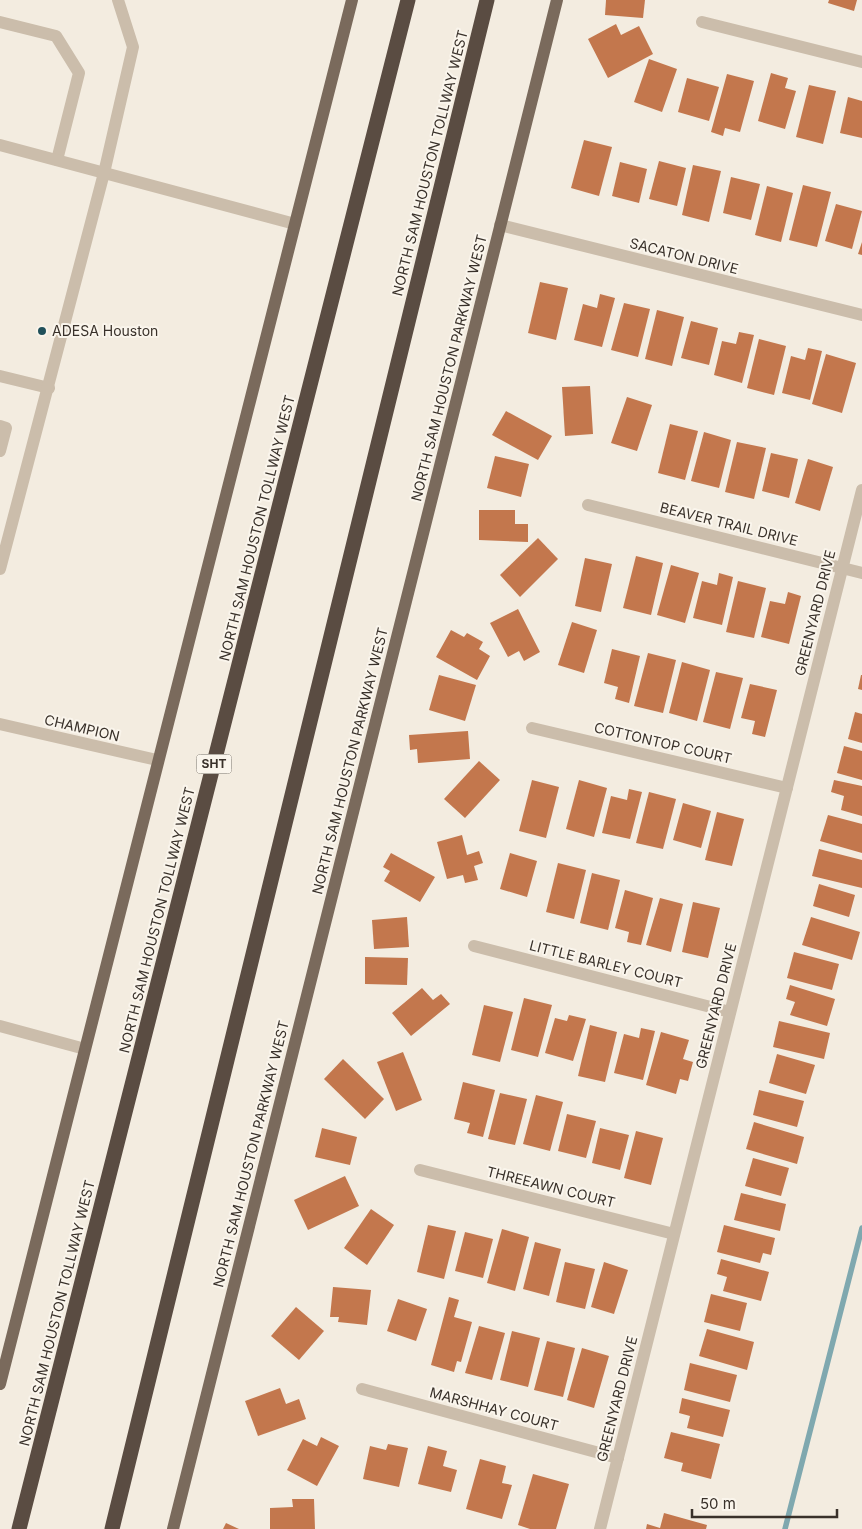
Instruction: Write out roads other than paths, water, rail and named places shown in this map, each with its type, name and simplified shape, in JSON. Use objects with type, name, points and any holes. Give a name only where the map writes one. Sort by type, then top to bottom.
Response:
[{"type":"highway","name":"NORTH SAM HOUSTON TOLLWAY WEST","points":[[19,1529],[408,0]]},
{"type":"highway","name":"NORTH SAM HOUSTON TOLLWAY WEST","points":[[112,1529],[487,0]]},
{"type":"main road","points":[[0,1384],[352,0]]},
{"type":"main road","name":"NORTH SAM HOUSTON PARKWAY WEST","points":[[173,1529],[557,0]]},
{"type":"street","points":[[0,569],[104,173],[133,47],[118,0]]},
{"type":"street","points":[[0,22],[56,36],[78,73],[57,160]]},
{"type":"street","points":[[702,22],[862,62]]},
{"type":"street","points":[[0,144],[294,224]]},
{"type":"street","name":"SACATON DRIVE","points":[[500,225],[862,315]]},
{"type":"street","points":[[0,376],[49,388]]},
{"type":"street","points":[[0,426],[6,428],[0,451]]},
{"type":"street","name":"GREENYARD DRIVE","points":[[600,1529],[862,490]]},
{"type":"street","name":"BEAVER TRAIL DRIVE","points":[[588,505],[862,573]]},
{"type":"street","name":"CHAMPION","points":[[0,724],[158,760]]},
{"type":"street","name":"COTTONTOP COURT","points":[[532,728],[787,788]]},
{"type":"street","name":"LITTLE BARLEY COURT","points":[[474,946],[730,1012]]},
{"type":"street","points":[[0,1026],[84,1048]]},
{"type":"street","name":"THREEAWN COURT","points":[[420,1170],[674,1234]]},
{"type":"street","name":"MARSHHAY COURT","points":[[362,1389],[618,1458]]},
{"type":"waterway","points":[[785,1529],[862,1228]]},
{"type":"place","name":"ADESA Houston","points":[[42,331]]}]
